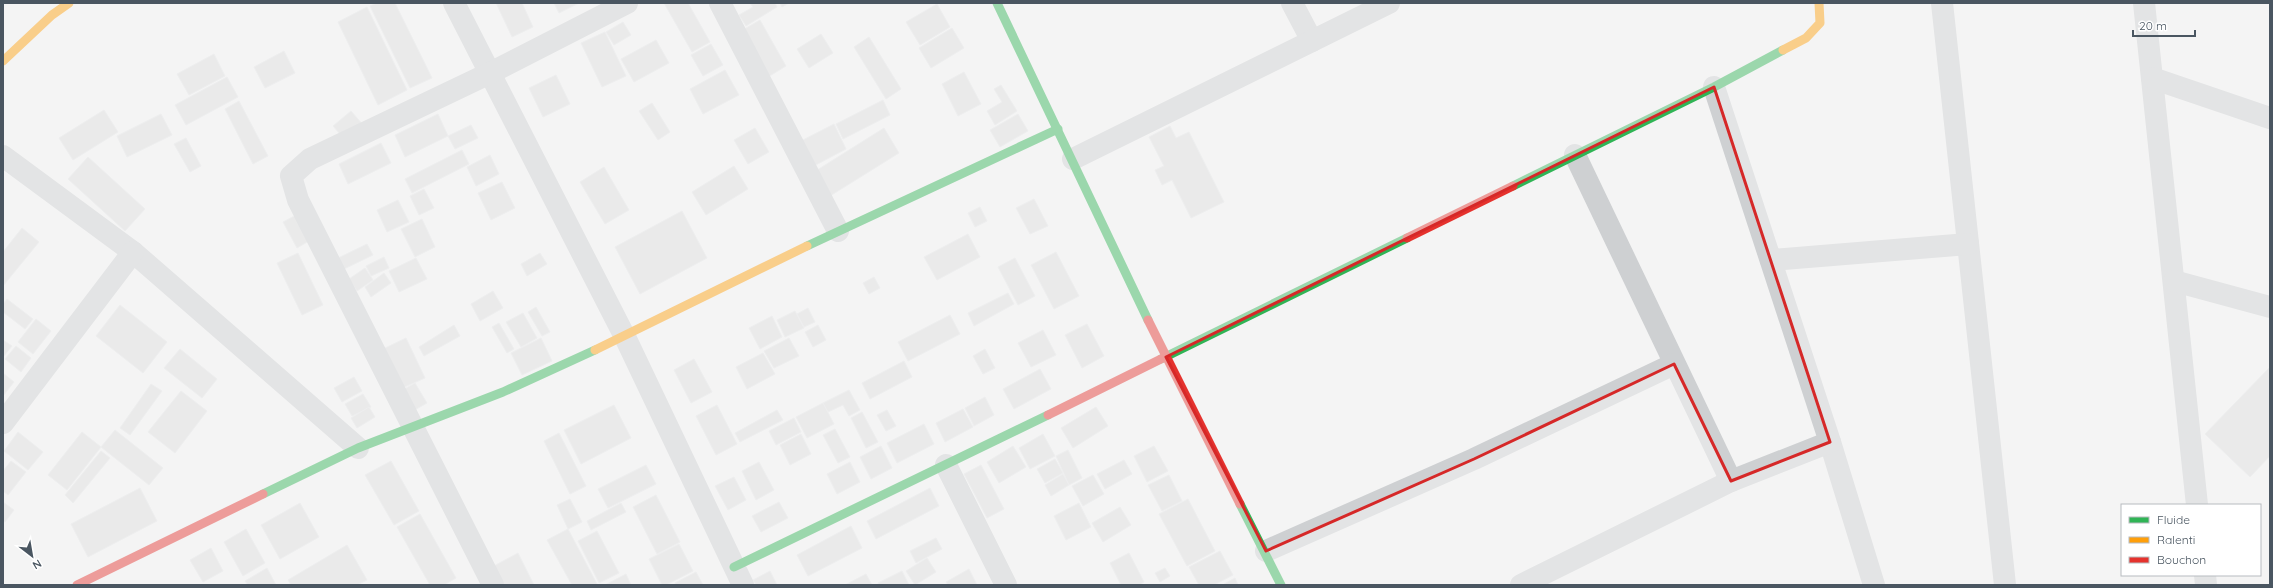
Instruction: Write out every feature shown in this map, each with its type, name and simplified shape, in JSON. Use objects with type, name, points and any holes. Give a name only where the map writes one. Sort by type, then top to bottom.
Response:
[{"type":"street","points":[[3,61],[52,15],[69,3]]},
{"type":"street","points":[[454,3],[625,337],[739,576],[946,465],[1714,87],[1806,38],[1820,23],[1819,3]]},
{"type":"street","points":[[492,585],[298,200],[292,176],[310,159],[490,73],[627,3]]},
{"type":"street","points":[[720,3],[838,231]]},
{"type":"street","points":[[997,3],[1073,159],[1166,357],[1266,551],[1281,585]]},
{"type":"street","points":[[1292,3],[1312,41]]},
{"type":"street","points":[[1073,159],[1389,3]]},
{"type":"street","points":[[1942,3],[2005,585]]},
{"type":"street","points":[[2144,3],[2197,504]]},
{"type":"street","points":[[2152,78],[2270,118]]},
{"type":"street","points":[[1714,87],[1830,442],[1874,585]]},
{"type":"street","points":[[79,585],[358,448],[503,392],[625,337],[838,231],[1058,129]]},
{"type":"street","points":[[1575,155],[1731,481]]},
{"type":"street","points":[[3,156],[133,252],[358,448]]},
{"type":"street","points":[[1771,260],[1968,244]]},
{"type":"street","points":[[3,423],[133,252]]},
{"type":"street","points":[[2174,281],[2270,307]]},
{"type":"street","points":[[1266,551],[1474,459],[1674,364]]},
{"type":"street","points":[[1521,585],[1731,481],[1830,442]]},
{"type":"street","points":[[946,465],[1006,585]]},
{"type":"highlighted area","points":[[1714,87],[1830,442],[1731,481],[1674,364],[1474,459],[1266,551],[1166,357]]},
{"type":"building","points":[[377,3],[395,3],[432,78],[410,88],[370,6]]},
{"type":"building","points":[[496,3],[522,3],[533,27],[512,37]]},
{"type":"building","points":[[554,3],[579,3],[559,13]]},
{"type":"building","points":[[664,3],[688,3],[710,42],[692,52]]},
{"type":"building","points":[[750,3],[775,3],[777,7],[746,26],[739,15],[753,7]]},
{"type":"building","points":[[780,3],[789,3],[782,7]]},
{"type":"building","points":[[937,4],[950,27],[920,45],[906,22]]},
{"type":"building","points":[[367,7],[407,90],[378,105],[338,22]]},
{"type":"building","points":[[760,20],[786,66],[768,77],[741,31]]},
{"type":"building","points":[[623,22],[631,35],[614,45],[606,32]]},
{"type":"building","points":[[952,28],[964,48],[931,68],[919,48]]},
{"type":"building","points":[[605,32],[626,76],[602,87],[581,43]]},
{"type":"building","points":[[821,34],[833,53],[809,68],[797,49]]},
{"type":"building","points":[[869,37],[901,89],[886,99],[854,47]]},
{"type":"building","points":[[656,40],[669,63],[634,82],[621,59]]},
{"type":"building","points":[[711,44],[723,65],[703,76],[691,55]]},
{"type":"building","points":[[284,51],[295,73],[265,88],[254,67]]},
{"type":"building","points":[[214,54],[225,76],[189,95],[177,74]]},
{"type":"building","points":[[725,70],[739,95],[703,114],[690,89]]},
{"type":"building","points":[[964,72],[981,104],[958,116],[942,84]]},
{"type":"building","points":[[556,75],[570,104],[543,117],[529,88]]},
{"type":"building","points":[[227,77],[238,97],[186,125],[175,105]]},
{"type":"building","points":[[1001,85],[1017,111],[995,125],[987,111],[1002,102],[994,89]]},
{"type":"building","points":[[883,100],[890,115],[843,139],[836,124]]},
{"type":"building","points":[[239,101],[268,156],[253,164],[225,109]]},
{"type":"building","points":[[652,103],[670,132],[658,140],[639,111]]},
{"type":"building","points":[[104,110],[118,132],[73,160],[59,138]]},
{"type":"building","points":[[351,111],[364,126],[346,141],[333,126]]},
{"type":"building","points":[[161,114],[172,135],[127,157],[117,136]]},
{"type":"building","points":[[438,114],[448,136],[405,157],[395,135]]},
{"type":"building","points":[[1018,114],[1028,131],[1000,147],[990,130]]},
{"type":"building","points":[[834,124],[846,149],[812,167],[799,142]]},
{"type":"building","points":[[471,125],[478,138],[455,149],[448,136]]},
{"type":"building","points":[[1170,126],[1176,138],[1189,132],[1224,202],[1191,218],[1172,180],[1162,185],[1155,170],[1164,166],[1149,137]]},
{"type":"building","points":[[755,128],[769,152],[748,164],[734,140]]},
{"type":"building","points":[[884,128],[899,153],[830,196],[814,172]]},
{"type":"building","points":[[186,138],[201,166],[190,172],[174,144]]},
{"type":"building","points":[[381,143],[391,163],[348,184],[339,164]]},
{"type":"building","points":[[462,150],[469,164],[412,193],[405,179]]},
{"type":"building","points":[[490,155],[499,174],[476,186],[467,167]]},
{"type":"building","points":[[88,157],[145,209],[125,231],[68,179]]},
{"type":"building","points":[[734,166],[748,189],[706,215],[692,192]]},
{"type":"building","points":[[604,167],[629,210],[605,224],[580,182]]},
{"type":"building","points":[[502,182],[515,208],[491,220],[478,193]]},
{"type":"building","points":[[424,189],[434,208],[419,215],[410,196]]},
{"type":"building","points":[[1034,199],[1048,226],[1030,234],[1016,208]]},
{"type":"building","points":[[398,200],[409,222],[387,232],[377,210]]},
{"type":"building","points":[[980,207],[987,221],[975,227],[968,213]]},
{"type":"building","points":[[682,211],[707,258],[640,294],[615,247]]},
{"type":"building","points":[[300,213],[314,238],[297,248],[283,222]]},
{"type":"building","points":[[422,219],[435,247],[415,257],[401,229]]},
{"type":"building","points":[[22,228],[39,242],[3,286],[3,252]]},
{"type":"building","points":[[968,234],[980,257],[937,280],[924,257]]},
{"type":"building","points":[[367,244],[373,255],[342,270],[336,259]]},
{"type":"building","points":[[1056,252],[1079,296],[1054,309],[1031,265]]},
{"type":"building","points":[[298,253],[323,305],[302,315],[277,263]]},
{"type":"building","points":[[540,253],[547,264],[527,276],[521,264]]},
{"type":"building","points":[[384,257],[389,268],[371,276],[366,266]]},
{"type":"building","points":[[416,258],[427,279],[399,292],[389,271]]},
{"type":"building","points":[[1015,258],[1035,296],[1018,305],[998,267]]},
{"type":"building","points":[[365,268],[373,280],[357,291],[349,279]]},
{"type":"building","points":[[384,273],[391,283],[371,297],[365,287]]},
{"type":"building","points":[[874,277],[880,288],[869,294],[863,283]]},
{"type":"building","points":[[493,291],[503,308],[480,321],[471,304]]},
{"type":"building","points":[[1008,293],[1014,304],[974,326],[968,313]]},
{"type":"building","points":[[7,299],[33,319],[25,329],[3,312],[3,304]]},
{"type":"building","points":[[120,305],[167,342],[143,373],[96,336]]},
{"type":"building","points":[[536,307],[550,332],[542,336],[528,312]]},
{"type":"building","points":[[808,308],[815,322],[804,327],[797,314]]},
{"type":"building","points":[[795,311],[804,328],[785,337],[777,320]]},
{"type":"building","points":[[523,313],[537,338],[521,347],[506,322]]},
{"type":"building","points":[[950,315],[960,334],[908,361],[898,342]]},
{"type":"building","points":[[772,316],[782,337],[760,349],[749,328]]},
{"type":"building","points":[[36,319],[51,331],[33,354],[18,342]]},
{"type":"building","points":[[499,323],[514,349],[507,353],[492,327]]},
{"type":"building","points":[[1087,324],[1104,356],[1082,368],[1065,335]]},
{"type":"building","points":[[454,325],[460,336],[424,356],[419,347]]},
{"type":"building","points":[[818,325],[826,340],[813,347],[805,332]]},
{"type":"building","points":[[1043,330],[1056,355],[1031,367],[1018,343]]},
{"type":"building","points":[[406,338],[425,378],[400,389],[381,350]]},
{"type":"building","points":[[541,338],[552,361],[522,375],[511,353]]},
{"type":"building","points":[[789,338],[799,356],[774,368],[764,351]]},
{"type":"building","points":[[3,340],[12,346],[3,357]]},
{"type":"building","points":[[16,346],[31,358],[21,372],[5,359]]},
{"type":"building","points":[[180,349],[217,379],[202,398],[164,368]]},
{"type":"building","points":[[985,349],[995,368],[983,374],[973,356]]},
{"type":"building","points":[[763,353],[775,374],[747,389],[736,367]]},
{"type":"building","points":[[694,359],[712,392],[691,403],[674,370]]},
{"type":"building","points":[[904,361],[912,377],[870,399],[862,383]]},
{"type":"building","points":[[2270,367],[2270,456],[2250,477],[2205,434]]},
{"type":"building","points":[[1040,369],[1051,389],[1014,409],[1003,389]]},
{"type":"building","points":[[3,373],[14,382],[3,396]]},
{"type":"building","points":[[354,377],[362,391],[342,402],[334,388]]},
{"type":"building","points":[[415,383],[427,403],[413,411],[401,391]]},
{"type":"building","points":[[151,384],[162,391],[130,435],[120,428]]},
{"type":"building","points":[[849,390],[860,410],[849,416],[843,405],[828,412],[823,403]]},
{"type":"building","points":[[181,391],[207,411],[175,453],[148,432]]},
{"type":"building","points":[[363,394],[371,407],[352,416],[345,404]]},
{"type":"building","points":[[985,397],[994,415],[974,426],[965,408]]},
{"type":"building","points":[[823,403],[834,424],[807,438],[796,417]]},
{"type":"building","points":[[614,405],[631,438],[581,464],[564,430]]},
{"type":"building","points":[[717,405],[737,444],[716,455],[696,416]]},
{"type":"building","points":[[369,407],[375,417],[357,428],[351,418]]},
{"type":"building","points":[[1096,407],[1108,426],[1073,448],[1061,428]]},
{"type":"building","points":[[963,409],[973,427],[945,442],[936,423]]},
{"type":"building","points":[[777,410],[783,420],[740,442],[735,433]]},
{"type":"building","points":[[887,410],[896,426],[886,431],[877,415]]},
{"type":"building","points":[[862,412],[878,442],[866,448],[851,418]]},
{"type":"building","points":[[794,418],[801,432],[776,445],[769,431]]},
{"type":"building","points":[[924,424],[934,444],[897,463],[887,443]]},
{"type":"building","points":[[835,429],[850,457],[838,463],[823,435]]},
{"type":"building","points":[[115,430],[163,468],[149,485],[101,447]]},
{"type":"building","points":[[18,432],[43,452],[28,470],[4,451]]},
{"type":"building","points":[[82,432],[101,447],[67,490],[48,475]]},
{"type":"building","points":[[559,433],[586,486],[570,494],[544,441]]},
{"type":"building","points":[[801,434],[811,454],[790,465],[780,445]]},
{"type":"building","points":[[1043,434],[1055,456],[1030,469],[1019,448]]},
{"type":"building","points":[[881,446],[892,468],[871,479],[860,457]]},
{"type":"building","points":[[1013,446],[1026,467],[999,483],[987,462]]},
{"type":"building","points":[[1154,446],[1168,471],[1147,482],[1134,456]]},
{"type":"building","points":[[1068,450],[1082,478],[1069,485],[1056,456]]},
{"type":"building","points":[[101,451],[110,458],[73,503],[65,495]]},
{"type":"building","points":[[1055,459],[1063,473],[1045,483],[1037,469]]},
{"type":"building","points":[[1124,460],[1132,474],[1105,489],[1097,474]]},
{"type":"building","points":[[11,461],[26,472],[8,495],[3,491],[3,471]]},
{"type":"building","points":[[391,461],[419,511],[394,525],[365,475]]},
{"type":"building","points":[[759,462],[774,490],[756,500],[742,471]]},
{"type":"building","points":[[850,462],[860,482],[837,494],[827,474]]},
{"type":"building","points":[[646,465],[656,484],[608,508],[598,489]]},
{"type":"building","points":[[981,465],[1004,509],[987,518],[964,474]]},
{"type":"building","points":[[1063,474],[1069,485],[1051,496],[1045,485]]},
{"type":"building","points":[[1093,475],[1104,494],[1083,506],[1072,486]]},
{"type":"building","points":[[1169,475],[1182,501],[1162,511],[1148,485]]},
{"type":"building","points":[[734,477],[746,500],[728,510],[715,486]]},
{"type":"building","points":[[140,488],[157,521],[88,557],[71,524]]},
{"type":"building","points":[[930,488],[939,506],[876,539],[867,521]]},
{"type":"building","points":[[656,495],[680,542],[657,554],[633,507]]},
{"type":"building","points":[[570,499],[582,522],[568,529],[557,505]]},
{"type":"building","points":[[1188,499],[1215,551],[1187,566],[1159,514]]},
{"type":"building","points":[[3,502],[14,510],[5,522],[3,521]]},
{"type":"building","points":[[779,502],[788,518],[761,532],[752,516]]},
{"type":"building","points":[[300,503],[319,537],[280,559],[261,525]]},
{"type":"building","points":[[621,503],[626,512],[591,530],[587,521]]},
{"type":"building","points":[[1079,503],[1091,527],[1066,540],[1054,516]]},
{"type":"building","points":[[1120,507],[1131,525],[1103,542],[1092,523]]},
{"type":"building","points":[[420,514],[456,578],[444,585],[430,585],[397,527]]},
{"type":"building","points":[[851,526],[862,548],[808,576],[797,555]]},
{"type":"building","points":[[246,529],[265,563],[243,576],[224,542]]},
{"type":"building","points":[[568,529],[597,584],[572,585],[547,540]]},
{"type":"building","points":[[597,531],[619,573],[599,583],[578,541]]},
{"type":"building","points":[[936,538],[942,549],[916,563],[910,551]]},
{"type":"building","points":[[679,544],[693,571],[666,585],[662,585],[649,559]]},
{"type":"building","points":[[347,545],[367,580],[357,585],[291,585],[288,580]]},
{"type":"building","points":[[211,548],[223,571],[203,582],[190,560]]},
{"type":"building","points":[[1220,551],[1233,575],[1214,585],[1199,585],[1189,567]]},
{"type":"building","points":[[518,553],[534,585],[501,585],[492,567]]},
{"type":"building","points":[[1129,553],[1144,582],[1139,585],[1121,585],[1110,563]]},
{"type":"building","points":[[927,558],[936,572],[915,585],[906,571]]},
{"type":"building","points":[[267,568],[276,585],[248,585],[245,581]]},
{"type":"building","points":[[1165,568],[1170,576],[1160,582],[1155,573]]},
{"type":"building","points":[[969,569],[977,585],[948,585],[946,582]]},
{"type":"building","points":[[770,571],[777,585],[756,585],[753,580]]},
{"type":"building","points":[[902,571],[909,585],[879,585],[878,583]]},
{"type":"building","points":[[696,572],[703,585],[676,585],[675,583]]},
{"type":"building","points":[[626,574],[631,585],[605,585]]},
{"type":"building","points":[[866,574],[872,585],[845,585]]},
{"type":"building","points":[[1235,578],[1238,585],[1224,584]]},
{"type":"traffic: fast","points":[[997,3],[1148,320]]},
{"type":"traffic: fast","points":[[1513,186],[1714,87],[1783,50]]},
{"type":"traffic: fast","points":[[807,246],[1058,129]]},
{"type":"traffic: fast","points":[[1161,359],[1407,238]]},
{"type":"traffic: fast","points":[[263,494],[358,448],[503,392],[595,350]]},
{"type":"traffic: fast","points":[[734,567],[1048,415]]},
{"type":"traffic: fast","points":[[1240,504],[1281,585]]},
{"type":"traffic: slow","points":[[3,61],[52,15],[69,3]]},
{"type":"traffic: slow","points":[[1783,50],[1806,38],[1820,23],[1819,3]]},
{"type":"traffic: slow","points":[[595,350],[807,246]]},
{"type":"traffic: jam","points":[[1407,238],[1513,186]]},
{"type":"traffic: jam","points":[[1148,320],[1240,504]]},
{"type":"traffic: jam","points":[[1048,415],[1161,359]]},
{"type":"traffic: jam","points":[[77,585],[263,494]]}]
